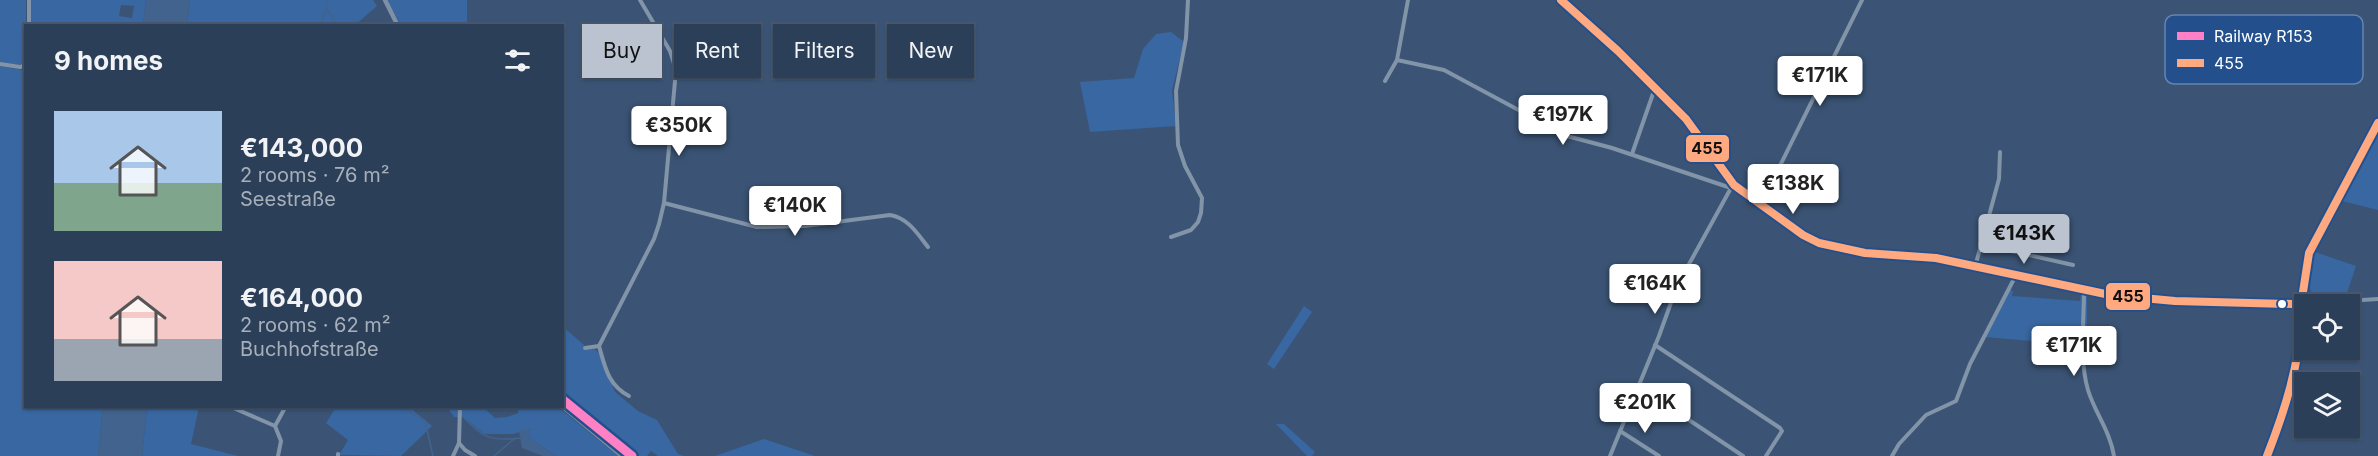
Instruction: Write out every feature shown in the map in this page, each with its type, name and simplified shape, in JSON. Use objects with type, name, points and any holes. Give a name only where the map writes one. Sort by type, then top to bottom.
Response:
[{"type":"street","points":[[29,0],[29,24]]},
{"type":"street","points":[[385,0],[397,24]]},
{"type":"street","points":[[629,396],[616,389],[610,378],[600,345],[654,239],[664,203],[676,70],[670,51],[640,0]]},
{"type":"street","points":[[1171,237],[1191,230],[1198,222],[1202,198],[1185,166],[1178,145],[1176,91],[1186,38],[1188,0]]},
{"type":"street","points":[[1385,81],[1397,60],[1408,0]]},
{"type":"street","points":[[1561,0],[1655,88],[1696,131],[1732,187]]},
{"type":"street","points":[[1760,205],[1862,0]]},
{"type":"street","points":[[1397,60],[1444,70],[1567,136],[1632,154],[1732,187],[1803,235],[1831,248],[1864,253],[1936,258],[2084,291],[2175,301],[2292,304]]},
{"type":"street","points":[[0,64],[24,66]]},
{"type":"street","points":[[1632,154],[1655,88]]},
{"type":"street","points":[[2303,292],[2309,253],[2378,123]]},
{"type":"street","points":[[1976,267],[1980,244],[1999,179],[2000,152]]},
{"type":"street","points":[[1610,456],[1656,345],[1677,286],[1732,187]]},
{"type":"street","points":[[664,203],[757,227],[805,226],[897,216],[913,227],[928,247]]},
{"type":"street","points":[[1980,244],[2073,265]]},
{"type":"street","points":[[1892,456],[1899,444],[1926,415],[1956,401],[1970,363],[2016,275]]},
{"type":"street","points":[[2084,291],[2085,377],[2092,400],[2108,433],[2114,456]]},
{"type":"street","points":[[2294,310],[2292,304],[2296,294],[2303,292],[2307,294]]},
{"type":"street","points":[[2360,300],[2378,299]]},
{"type":"street","points":[[585,348],[600,345]]},
{"type":"street","points":[[1656,345],[1780,428],[1782,431],[1766,456]]},
{"type":"street","points":[[2267,456],[2295,380],[2298,360]]},
{"type":"street","points":[[1638,386],[1743,456]]},
{"type":"street","points":[[233,408],[275,426],[281,441],[278,456]]},
{"type":"street","points":[[275,426],[285,408]]},
{"type":"street","points":[[453,456],[459,443],[460,408]]},
{"type":"street","points":[[563,408],[622,456]]},
{"type":"street","points":[[1620,431],[1659,456]]},
{"type":"street","points":[[459,443],[475,456]]},
{"type":"shaded area","points":[[0,0],[26,0],[24,62],[14,64],[0,62]]},
{"type":"shaded area","points":[[31,0],[146,0],[143,24],[31,24]],"holes":[[[121,5],[134,6],[132,18],[119,16]]]},
{"type":"shaded area","points":[[146,0],[190,0],[187,24],[143,24]]},
{"type":"shaded area","points":[[190,0],[373,0],[377,6],[356,24],[187,24]]},
{"type":"shaded area","points":[[387,0],[467,0],[467,24],[400,24]]},
{"type":"shaded area","points":[[1171,32],[1184,42],[1172,90],[1176,126],[1090,132],[1080,82],[1134,78],[1143,49],[1156,34]]},
{"type":"shaded area","points":[[0,66],[24,69],[24,408],[103,408],[98,456],[0,456]]},
{"type":"shaded area","points":[[2378,127],[2378,210],[2338,200]]},
{"type":"shaded area","points":[[2312,251],[2356,266],[2347,294],[2312,294],[2308,279]]},
{"type":"shaded area","points":[[2010,290],[2013,291],[2012,296],[2080,301],[2081,293],[2087,294],[2087,346],[1985,337]]},
{"type":"shaded area","points":[[1304,306],[1312,312],[1274,369],[1267,364]]},
{"type":"shaded area","points":[[564,328],[584,345],[585,350],[595,349],[601,356],[615,392],[638,411],[657,420],[678,454],[684,456],[658,456],[651,451],[647,456],[636,456],[564,396]]},
{"type":"shaded area","points":[[1637,391],[1650,397],[1641,413],[1631,406]]},
{"type":"shaded area","points":[[103,408],[147,408],[142,456],[98,456]]},
{"type":"shaded area","points":[[147,408],[199,408],[191,444],[238,456],[142,456]]},
{"type":"shaded area","points":[[335,408],[410,408],[432,426],[401,456],[339,455],[348,440],[326,423]]},
{"type":"shaded area","points":[[448,408],[484,408],[495,418],[518,413],[518,408],[559,408],[618,456],[556,456],[529,438],[530,429],[513,434],[484,434],[463,417],[454,417]]},
{"type":"shaded area","points":[[1276,424],[1284,424],[1315,452],[1312,456],[1307,456]]},
{"type":"shaded area","points":[[531,429],[529,438],[556,456],[543,456],[522,448],[519,431]]},
{"type":"shaded area","points":[[764,439],[815,456],[715,456]]},
{"type":"waterway","points":[[327,0],[327,9],[337,24]]},
{"type":"waterway","points":[[322,24],[326,9]]},
{"type":"waterway","points":[[404,408],[425,421],[433,456]]},
{"type":"waterway","points":[[455,408],[459,412]]},
{"type":"waterway","points":[[462,416],[487,436],[501,439],[520,438]]},
{"type":"waterway","points":[[494,456],[514,439]]},
{"type":"rail line","name":"R153","points":[[564,401],[632,456]]},
{"type":"transit line","name":"455","points":[[1561,0],[1618,51],[1686,119],[1734,185],[1803,235],[1819,243],[1865,253],[1936,258],[2110,295],[2175,301],[2292,304]]},
{"type":"transit line","name":"455","points":[[2303,292],[2309,253],[2378,123]]},
{"type":"transit line","name":"455","points":[[2267,456],[2280,422],[2296,360]]}]
